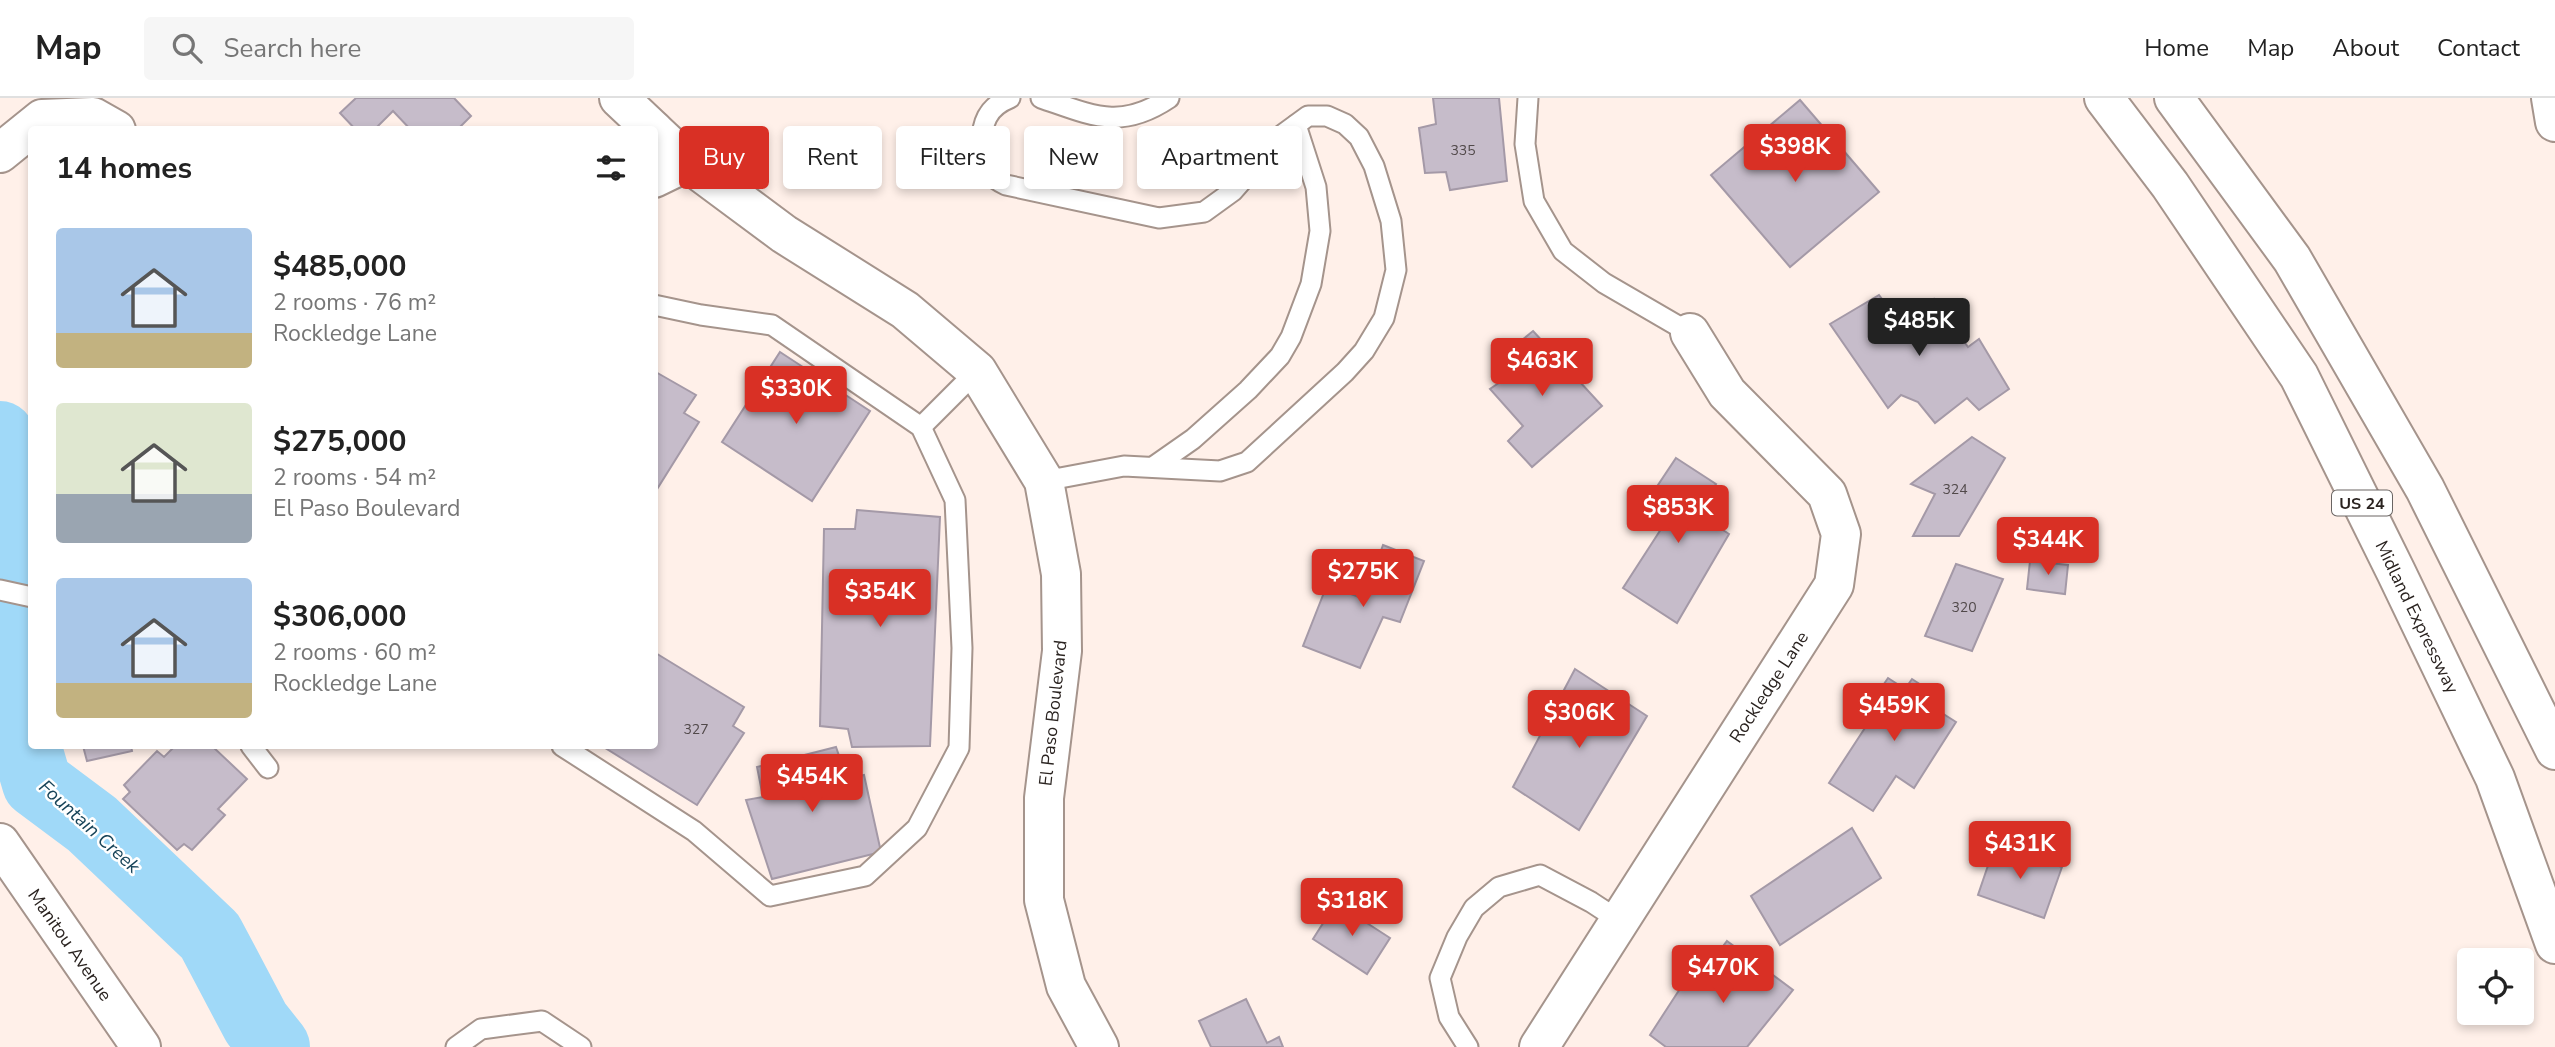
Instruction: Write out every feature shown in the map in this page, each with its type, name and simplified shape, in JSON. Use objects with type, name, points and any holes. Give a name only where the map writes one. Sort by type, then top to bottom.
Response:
[{"type":"main road","name":"El Paso Boulevard","points":[[619,98],[650,126]]},
{"type":"main road","name":"Midland Expressway","points":[[2104,98],[2170,186],[2298,376],[2396,572],[2494,778],[2555,944]]},
{"type":"main road","points":[[2174,98],[2292,259],[2426,489],[2555,750]]},
{"type":"main road","points":[[2551,98],[2555,122]]},
{"type":"main road","points":[[33,126],[42,119],[98,115]]},
{"type":"main road","points":[[0,153],[28,130]]},
{"type":"main road","name":"El Paso Boulevard","points":[[658,139],[671,170],[784,234],[905,310],[977,371],[1044,481],[1061,574],[1062,651],[1044,798],[1044,900],[1066,986],[1099,1047]]},
{"type":"main road","name":"Rockledge Lane","points":[[1539,1047],[1834,585],[1841,534],[1827,494],[1727,393],[1690,333]]},
{"type":"main road","name":"Manitou Avenue","points":[[0,843],[141,1047]]},
{"type":"lane","points":[[1010,98],[999,102],[988,112],[982,125],[981,155],[987,172],[1006,186],[1159,218],[1204,212],[1233,191],[1282,135],[1308,117],[1328,116],[1345,124],[1359,137],[1374,166],[1391,220],[1396,270],[1384,317],[1364,351],[1345,372],[1247,462],[1220,471],[1124,466],[1044,481]]},
{"type":"lane","points":[[1041,98],[1102,118],[1122,119],[1169,98]]},
{"type":"lane","points":[[1528,98],[1525,144],[1534,201],[1563,251],[1604,283],[1690,333]]},
{"type":"lane","points":[[1153,467],[1193,439],[1248,390],[1280,356],[1291,337],[1311,284],[1320,231],[1316,187],[1296,125]]},
{"type":"lane","points":[[567,749],[694,831],[770,896],[865,876],[916,828],[959,748],[962,648],[955,500],[920,427],[772,325],[658,306]]},
{"type":"lane","points":[[920,427],[977,371]]},
{"type":"lane","points":[[0,590],[28,596]]},
{"type":"lane","points":[[253,749],[268,768]]},
{"type":"lane","points":[[1468,1047],[1450,1017],[1440,978],[1457,937],[1474,908],[1499,887],[1540,875],[1620,921]]},
{"type":"lane","points":[[456,1047],[481,1028],[542,1021],[581,1047]]},
{"type":"building","points":[[356,98],[454,98],[471,116],[461,126],[407,126],[393,111],[378,126],[352,126],[340,113]]},
{"type":"building","points":[[1433,98],[1499,98],[1507,181],[1450,190],[1446,172],[1425,173],[1419,128],[1436,124]]},
{"type":"building","points":[[1800,100],[1879,192],[1790,267],[1711,175]]},
{"type":"building","points":[[1879,295],[1901,324],[1934,299],[1968,347],[1979,339],[2009,389],[1979,410],[1967,398],[1935,423],[1918,402],[1901,395],[1888,408],[1830,324]]},
{"type":"building","points":[[1533,331],[1602,406],[1532,467],[1508,441],[1523,426],[1490,389],[1509,376],[1499,359]]},
{"type":"building","points":[[780,352],[870,411],[812,501],[722,442]]},
{"type":"building","points":[[658,373],[696,395],[684,413],[699,422],[658,488]]},
{"type":"building","points":[[1972,437],[2005,458],[1959,536],[1913,536],[1935,494],[1911,484]]},
{"type":"building","points":[[1676,458],[1716,484],[1697,513],[1729,534],[1677,623],[1623,588],[1674,509],[1652,494]]},
{"type":"building","points":[[857,510],[940,517],[930,746],[852,747],[848,729],[820,726],[824,529],[855,529]]},
{"type":"building","points":[[1383,545],[1424,561],[1400,622],[1383,617],[1360,668],[1303,646],[1327,585],[1364,599]]},
{"type":"building","points":[[2030,561],[2068,565],[2065,594],[2027,589]]},
{"type":"building","points":[[1956,564],[2003,579],[1972,651],[1925,636]]},
{"type":"building","points":[[658,654],[744,707],[733,726],[744,733],[697,805],[607,749],[658,749]]},
{"type":"building","points":[[1575,669],[1647,716],[1579,830],[1513,787]]},
{"type":"building","points":[[1888,678],[1905,689],[1912,679],[1941,698],[1934,708],[1956,722],[1914,788],[1896,776],[1873,811],[1829,783],[1878,708],[1871,703]]},
{"type":"building","points":[[836,747],[847,779],[864,775],[881,852],[772,879],[746,800],[763,797],[757,767]]},
{"type":"building","points":[[84,749],[132,749],[132,751],[87,761]]},
{"type":"building","points":[[172,749],[215,749],[247,779],[218,809],[225,815],[192,850],[184,844],[177,850],[123,799],[130,792],[124,785],[157,751],[164,757]]},
{"type":"building","points":[[1852,828],[1881,878],[1780,945],[1751,896]]},
{"type":"building","points":[[1995,845],[2062,867],[2044,918],[1978,895]]},
{"type":"building","points":[[1336,903],[1390,938],[1367,974],[1313,939]]},
{"type":"building","points":[[1727,941],[1793,990],[1747,1047],[1666,1047],[1650,1035],[1685,981],[1693,986]]},
{"type":"building","points":[[1246,999],[1267,1043],[1279,1037],[1283,1047],[1211,1047],[1199,1021]]},
{"type":"waterway","name":"Fountain Creek","points":[[0,436],[4,455],[12,593],[13,701],[37,783],[92,824],[210,936],[256,1023],[275,1047]]}]
